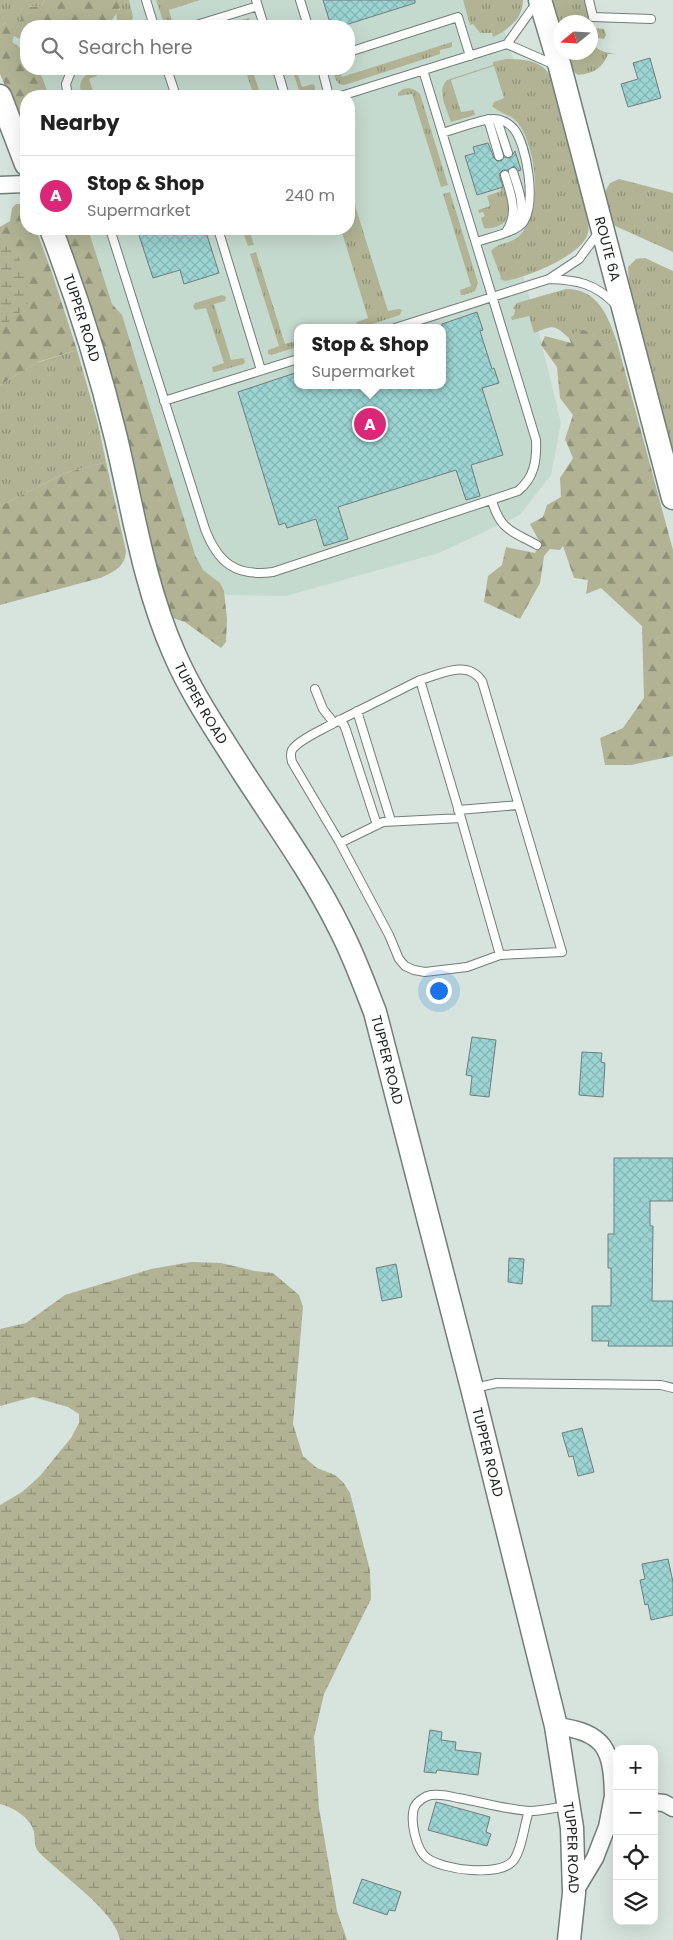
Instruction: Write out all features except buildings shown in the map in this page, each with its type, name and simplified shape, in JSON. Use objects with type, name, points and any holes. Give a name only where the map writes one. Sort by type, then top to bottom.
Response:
[{"type":"main road","name":"ROUTE 6A","points":[[539,0],[560,67],[673,498]]},
{"type":"main road","points":[[0,96],[20,148]]},
{"type":"main road","name":"TUPPER ROAD","points":[[53,235],[103,390],[150,583],[160,620],[174,656],[192,690],[324,899],[359,970],[375,1012],[472,1388],[556,1726],[572,1828],[574,1893],[568,1940]]},
{"type":"street","points":[[0,185],[20,184]]},
{"type":"street","points":[[556,1726],[578,1728],[595,1737],[607,1753],[614,1790]]},
{"type":"street","points":[[658,1802],[664,1803],[673,1808]]},
{"type":"street","points":[[574,1893],[595,1858],[607,1827],[613,1804]]},
{"type":"lane","points":[[146,0],[152,20]]},
{"type":"lane","points":[[300,0],[306,20]]},
{"type":"lane","points":[[355,92],[507,44],[539,0]]},
{"type":"lane","points":[[589,0],[593,17],[651,19]]},
{"type":"lane","points":[[210,20],[257,3],[262,20]]},
{"type":"lane","points":[[355,50],[458,17],[470,56]]},
{"type":"lane","points":[[507,44],[560,67]]},
{"type":"lane","points":[[112,235],[209,539],[216,552],[236,570],[248,573],[273,572],[518,491],[526,485],[536,463],[537,450],[534,429],[423,70]]},
{"type":"lane","points":[[67,90],[66,84],[70,75]]},
{"type":"lane","points":[[169,75],[174,90]]},
{"type":"lane","points":[[278,75],[283,90]]},
{"type":"lane","points":[[324,75],[327,90]]},
{"type":"lane","points":[[442,133],[487,119],[509,124],[518,136],[529,177],[530,197],[524,221],[506,232],[476,242]]},
{"type":"lane","points":[[487,119],[499,156]]},
{"type":"lane","points":[[497,120],[508,153]]},
{"type":"lane","points":[[513,172],[521,197],[521,217],[515,228]]},
{"type":"lane","points":[[505,175],[512,200],[514,218],[506,232]]},
{"type":"lane","points":[[409,324],[549,279],[579,259],[602,228]]},
{"type":"lane","points":[[220,235],[261,370]]},
{"type":"lane","points":[[549,279],[584,282],[608,297],[625,314]]},
{"type":"lane","points":[[164,401],[294,360]]},
{"type":"lane","points":[[492,501],[496,515],[503,525],[537,545]]},
{"type":"lane","points":[[461,668],[477,674],[482,681],[562,952],[500,955],[467,967],[425,972],[405,966],[399,959],[389,934],[340,843],[292,762],[292,750],[298,744],[357,711],[420,680],[461,668]]},
{"type":"lane","points":[[420,680],[500,955]]},
{"type":"lane","points":[[315,689],[323,709],[344,725],[377,824]]},
{"type":"lane","points":[[357,711],[391,821]]},
{"type":"lane","points":[[340,843],[377,824],[391,821],[460,814],[518,805]]},
{"type":"lane","points":[[472,1388],[491,1383],[525,1383],[661,1385],[673,1388]]},
{"type":"lane","points":[[529,1811],[518,1852],[512,1861],[503,1868],[474,1871],[448,1866],[427,1859],[420,1850],[415,1838],[414,1808],[420,1800],[431,1795],[450,1796],[529,1811],[568,1806]]},
{"type":"shaded area","points":[[111,0],[496,0],[548,180],[540,219],[515,249],[533,309],[561,423],[551,475],[520,515],[439,553],[286,596],[226,595],[187,554],[78,235],[355,235],[355,90],[29,90],[23,75],[355,75],[355,20],[48,20]]},
{"type":"shaded area","points":[[20,29],[20,66],[8,33]]},
{"type":"green space","points":[[0,0],[45,0],[41,6],[31,6],[20,13],[21,18],[18,23],[6,23],[0,26]]},
{"type":"green space","points":[[45,0],[118,0],[121,6],[112,20],[20,20],[20,13],[23,7],[41,6]]},
{"type":"green space","points":[[118,0],[129,0],[132,20],[117,20],[116,12],[120,9]]},
{"type":"green space","points":[[156,0],[200,0],[169,10],[172,20],[163,20]]},
{"type":"green space","points":[[463,0],[523,0],[521,13],[514,23],[493,37],[492,33],[480,33],[473,24],[470,25]]},
{"type":"green space","points":[[553,0],[585,0],[588,15],[557,15]]},
{"type":"green space","points":[[20,20],[20,39],[14,36],[12,42],[20,48],[20,75],[40,75],[47,90],[20,90],[20,120],[0,74],[0,26],[6,23],[18,22]]},
{"type":"green space","points":[[598,28],[604,29],[606,35],[604,39],[598,38]]},
{"type":"green space","points":[[452,42],[452,47],[440,50],[440,54],[345,85],[339,84],[334,75],[341,75],[342,77],[355,75],[355,73]]},
{"type":"green space","points":[[598,48],[615,54],[608,54],[597,69],[578,75],[569,60],[598,60]]},
{"type":"green space","points":[[506,59],[526,60],[538,64],[551,77],[587,213],[589,228],[582,244],[562,259],[525,276],[505,281],[500,279],[501,277],[491,251],[496,246],[518,237],[531,218],[535,190],[532,159],[528,144],[517,122],[492,106],[494,102],[504,98],[494,66],[451,80],[461,112],[474,110],[475,115],[451,122],[442,95],[442,89],[447,80],[493,65],[493,62]]},
{"type":"green space","points":[[87,75],[99,75],[89,79],[93,90],[80,90],[83,78]]},
{"type":"green space","points":[[247,75],[254,75],[259,90],[252,90]]},
{"type":"green space","points":[[294,75],[298,75],[302,87],[313,84],[315,86],[315,90],[299,90]]},
{"type":"green space","points":[[409,88],[420,94],[448,185],[441,187],[412,94],[398,96],[398,93],[403,89]]},
{"type":"green space","points":[[619,179],[673,193],[673,252],[610,222],[605,192],[610,183]]},
{"type":"green space","points":[[505,187],[508,205],[506,220],[496,227],[484,228],[481,218],[485,216],[483,212],[479,213],[478,210],[490,206],[487,196],[501,191],[501,188]]},
{"type":"green space","points":[[450,192],[478,283],[475,291],[464,295],[461,295],[460,290],[471,286],[443,194]]},
{"type":"green space","points":[[16,204],[20,204],[20,235],[38,235],[77,350],[38,362],[0,385],[0,227],[10,221],[12,208]]},
{"type":"green space","points":[[355,205],[388,311],[402,310],[400,315],[372,324],[356,324],[368,318],[343,235],[355,235]]},
{"type":"green space","points":[[63,235],[90,235],[112,304],[122,315],[195,555],[203,570],[220,583],[224,591],[227,619],[226,642],[221,648],[185,622],[170,617]]},
{"type":"green space","points":[[244,235],[251,235],[254,245],[248,246]]},
{"type":"green space","points":[[10,246],[25,272],[28,303],[0,329],[0,247]]},
{"type":"green space","points":[[256,252],[285,344],[294,342],[294,348],[271,355],[268,354],[268,350],[279,346],[250,254]]},
{"type":"green space","points":[[645,258],[673,271],[673,454],[629,287],[628,267],[636,259]]},
{"type":"green space","points":[[566,289],[577,290],[594,299],[606,314],[617,342],[600,344],[593,333],[569,338],[553,327],[534,333],[529,316],[512,320],[511,317],[514,315],[515,310],[513,308],[517,303]]},
{"type":"green space","points":[[222,295],[226,297],[225,301],[214,304],[231,360],[243,358],[245,361],[244,364],[213,372],[212,367],[224,363],[206,308],[195,310],[193,306],[195,303]]},
{"type":"green space","points":[[583,330],[593,333],[600,343],[617,342],[673,550],[673,756],[631,765],[605,765],[600,738],[623,728],[644,698],[642,626],[601,588],[586,594],[588,580],[574,578],[563,546],[560,550],[550,549],[544,556],[540,583],[520,619],[484,602],[488,576],[502,565],[506,547],[535,553],[539,541],[530,524],[543,517],[547,505],[561,497],[560,478],[573,458],[565,439],[573,415],[560,398],[557,367],[541,345],[545,336],[571,343],[569,338],[575,332]]},
{"type":"green space","points":[[77,350],[98,424],[106,462],[65,473],[0,506],[0,385],[36,363]]},
{"type":"green space","points":[[106,462],[126,551],[121,565],[100,578],[0,605],[0,506],[65,473]]},
{"type":"green space","points":[[191,1262],[221,1263],[273,1273],[299,1295],[303,1307],[293,1424],[303,1456],[317,1468],[335,1475],[343,1482],[350,1493],[370,1570],[371,1599],[324,1694],[314,1737],[319,1808],[337,1911],[347,1940],[120,1940],[116,1929],[98,1905],[38,1851],[34,1832],[29,1822],[16,1810],[0,1804],[0,1505],[22,1492],[39,1477],[71,1438],[79,1423],[79,1414],[68,1407],[33,1397],[0,1406],[0,1329],[26,1323],[65,1295],[151,1269]]},
{"type":"place","name":"Stop & Shop","points":[[370,424]]}]
